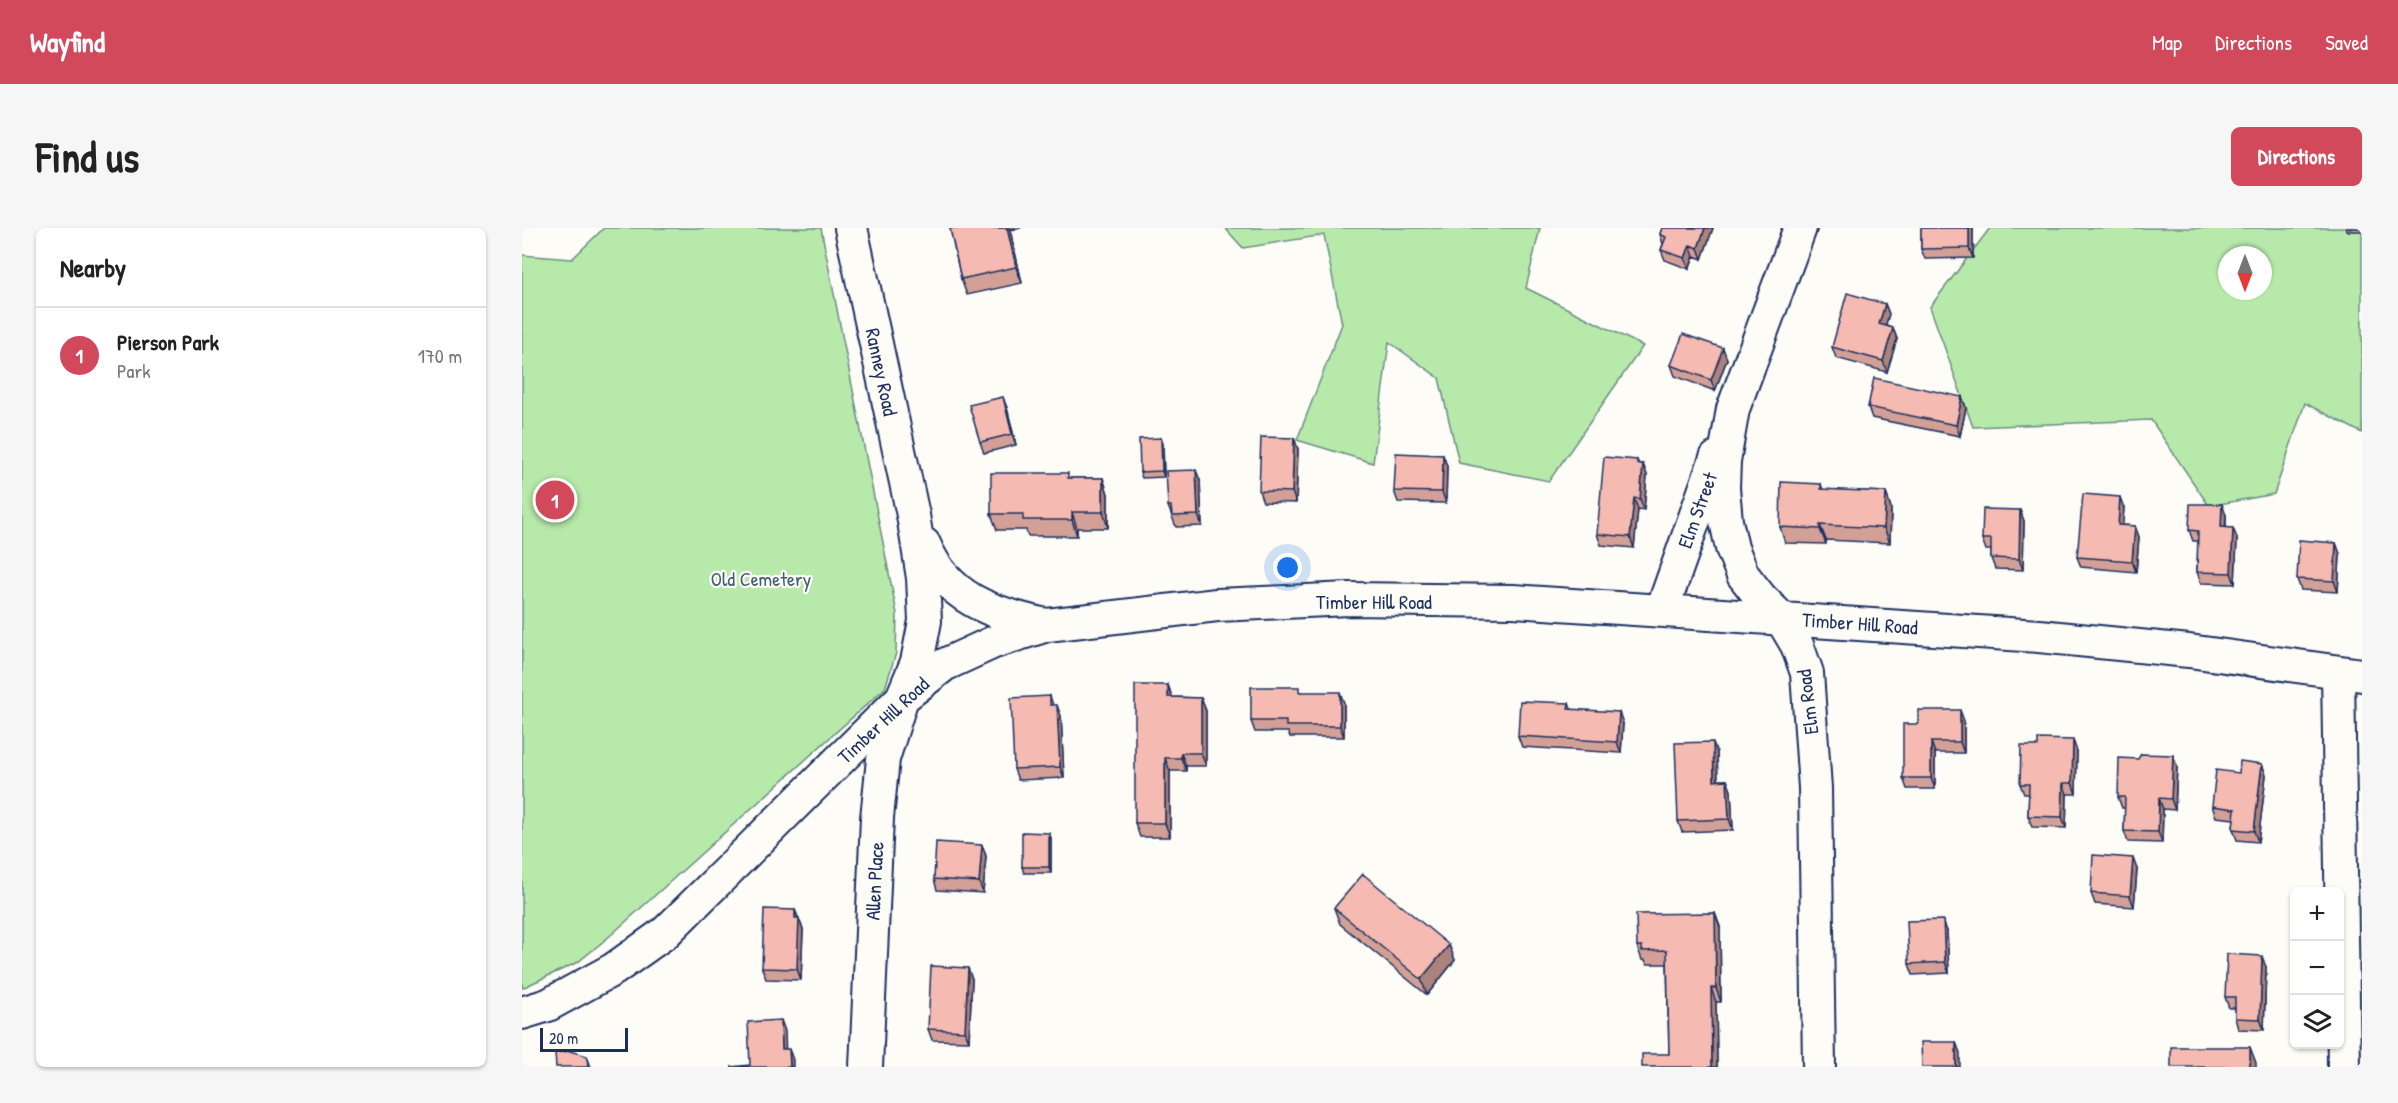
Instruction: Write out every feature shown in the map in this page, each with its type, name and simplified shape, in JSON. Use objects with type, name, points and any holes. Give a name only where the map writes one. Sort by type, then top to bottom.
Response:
[{"type":"street","name":"Ranney Road","points":[[851,228],[913,515],[923,578],[925,621],[917,662],[902,698]]},
{"type":"street","name":"Elm Road","points":[[1800,228],[1733,409],[1724,461],[1723,488],[1726,521],[1732,548],[1743,575],[1781,618],[1807,673],[1815,800],[1819,1067]]},
{"type":"street","name":"Elm Street","points":[[1662,610],[1733,409]]},
{"type":"street","name":"Ranney Road","points":[[913,515],[932,563],[954,589],[979,605],[1008,617],[1047,625]]},
{"type":"street","name":"Timber Hill Road","points":[[522,1012],[548,1005],[614,969],[666,932],[902,698],[945,665],[994,642],[1047,625],[1217,605],[1349,599],[1514,601],[2039,636],[2189,651],[2350,673]]},
{"type":"street","points":[[2344,1067],[2350,673]]},
{"type":"street","name":"Allen Place","points":[[866,1067],[881,771],[902,698]]},
{"type":"green space","name":"Old Cemetery","points":[[604,228],[821,228],[897,614],[896,653],[885,688],[611,935],[578,962],[522,988],[522,255],[572,259]]},
{"type":"green space","points":[[1225,228],[1540,228],[1526,288],[1643,346],[1549,481],[1459,463],[1439,378],[1389,342],[1373,463],[1297,440],[1342,324],[1324,235],[1243,248]]},
{"type":"green space","points":[[1990,228],[2362,228],[2362,433],[2305,403],[2274,494],[2209,506],[2151,420],[1973,427],[1930,307]]},
{"type":"building","points":[[950,228],[1007,228],[1016,267],[961,279]]},
{"type":"building","points":[[1662,228],[1705,228],[1698,248],[1690,245],[1685,258],[1661,250],[1666,237],[1660,234]]},
{"type":"building","points":[[1921,228],[1969,228],[1969,248],[1921,249]]},
{"type":"building","points":[[1847,293],[1885,304],[1879,324],[1893,328],[1883,361],[1832,347]]},
{"type":"building","points":[[1683,334],[1723,348],[1711,380],[1671,365]]},
{"type":"building","points":[[1874,378],[1962,397],[1956,425],[1868,407]]},
{"type":"building","points":[[1003,397],[1012,434],[980,442],[969,405]]},
{"type":"building","points":[[1261,437],[1294,438],[1292,492],[1259,491]]},
{"type":"building","points":[[1161,438],[1162,471],[1140,472],[1139,439]]},
{"type":"building","points":[[1396,453],[1443,455],[1442,492],[1394,491]]},
{"type":"building","points":[[1604,457],[1637,460],[1637,464],[1643,464],[1640,499],[1634,498],[1630,537],[1597,534]]},
{"type":"building","points":[[1196,470],[1198,515],[1172,516],[1171,506],[1168,506],[1166,471]]},
{"type":"building","points":[[991,473],[1068,473],[1068,478],[1103,478],[1103,512],[1072,512],[1072,520],[1023,520],[1023,514],[991,514]]},
{"type":"building","points":[[1781,482],[1821,484],[1821,489],[1886,492],[1884,528],[1820,525],[1820,529],[1780,527]]},
{"type":"building","points":[[2083,494],[2120,497],[2118,525],[2135,526],[2132,561],[2077,557]]},
{"type":"building","points":[[2190,504],[2222,504],[2221,527],[2233,528],[2231,573],[2197,572],[2198,531],[2189,530]]},
{"type":"building","points":[[1983,509],[2020,510],[2019,559],[1991,558],[1991,539],[1982,539]]},
{"type":"building","points":[[2299,540],[2336,543],[2334,581],[2297,579]]},
{"type":"building","points":[[1135,685],[1168,685],[1168,697],[1201,698],[1201,753],[1181,753],[1181,758],[1165,758],[1165,823],[1135,823]]},
{"type":"building","points":[[1251,687],[1299,687],[1299,692],[1340,692],[1340,726],[1286,726],[1286,721],[1251,721]]},
{"type":"building","points":[[1050,696],[1050,705],[1057,705],[1060,767],[1014,769],[1011,698]]},
{"type":"building","points":[[1520,701],[1569,703],[1568,709],[1619,712],[1617,742],[1518,736]]},
{"type":"building","points":[[1918,710],[1960,710],[1960,742],[1931,742],[1931,778],[1903,778],[1903,724],[1918,724]]},
{"type":"building","points":[[2038,739],[2073,740],[2072,783],[2063,783],[2062,817],[2028,816],[2029,784],[2020,784],[2021,746],[2038,746]]},
{"type":"building","points":[[1713,742],[1714,781],[1727,780],[1729,819],[1678,821],[1675,743]]},
{"type":"building","points":[[2141,754],[2173,755],[2171,799],[2159,798],[2158,832],[2124,831],[2125,797],[2118,797],[2119,758],[2138,759]]},
{"type":"building","points":[[2240,761],[2262,764],[2254,831],[2233,829],[2235,809],[2212,806],[2216,770],[2239,773]]},
{"type":"building","points":[[1022,832],[1049,833],[1049,867],[1022,867]]},
{"type":"building","points":[[936,842],[982,845],[979,882],[934,879]]},
{"type":"building","points":[[2093,855],[2133,858],[2130,896],[2091,893]]},
{"type":"building","points":[[1363,874],[1449,945],[1421,979],[1334,908]]},
{"type":"building","points":[[764,909],[795,910],[795,918],[799,918],[797,969],[762,968]]},
{"type":"building","points":[[1715,913],[1716,988],[1711,988],[1712,1067],[1642,1067],[1642,1054],[1669,1054],[1667,950],[1642,951],[1642,946],[1637,946],[1636,914]]},
{"type":"building","points":[[1943,920],[1945,962],[1909,964],[1907,921]]},
{"type":"building","points":[[2227,954],[2262,956],[2260,1019],[2235,1018],[2235,997],[2225,997]]},
{"type":"building","points":[[931,966],[968,968],[965,1031],[928,1029]]},
{"type":"building","points":[[781,1020],[782,1049],[789,1049],[790,1067],[731,1067],[750,1065],[748,1022]]},
{"type":"building","points":[[1921,1042],[1956,1042],[1956,1067],[1922,1067]]},
{"type":"building","points":[[2171,1047],[2250,1047],[2250,1067],[2171,1067]]},
{"type":"building","points":[[570,1051],[587,1056],[588,1067],[556,1067],[555,1053]]},
{"type":"place","name":"Pierson Park","points":[[555,500]]}]
